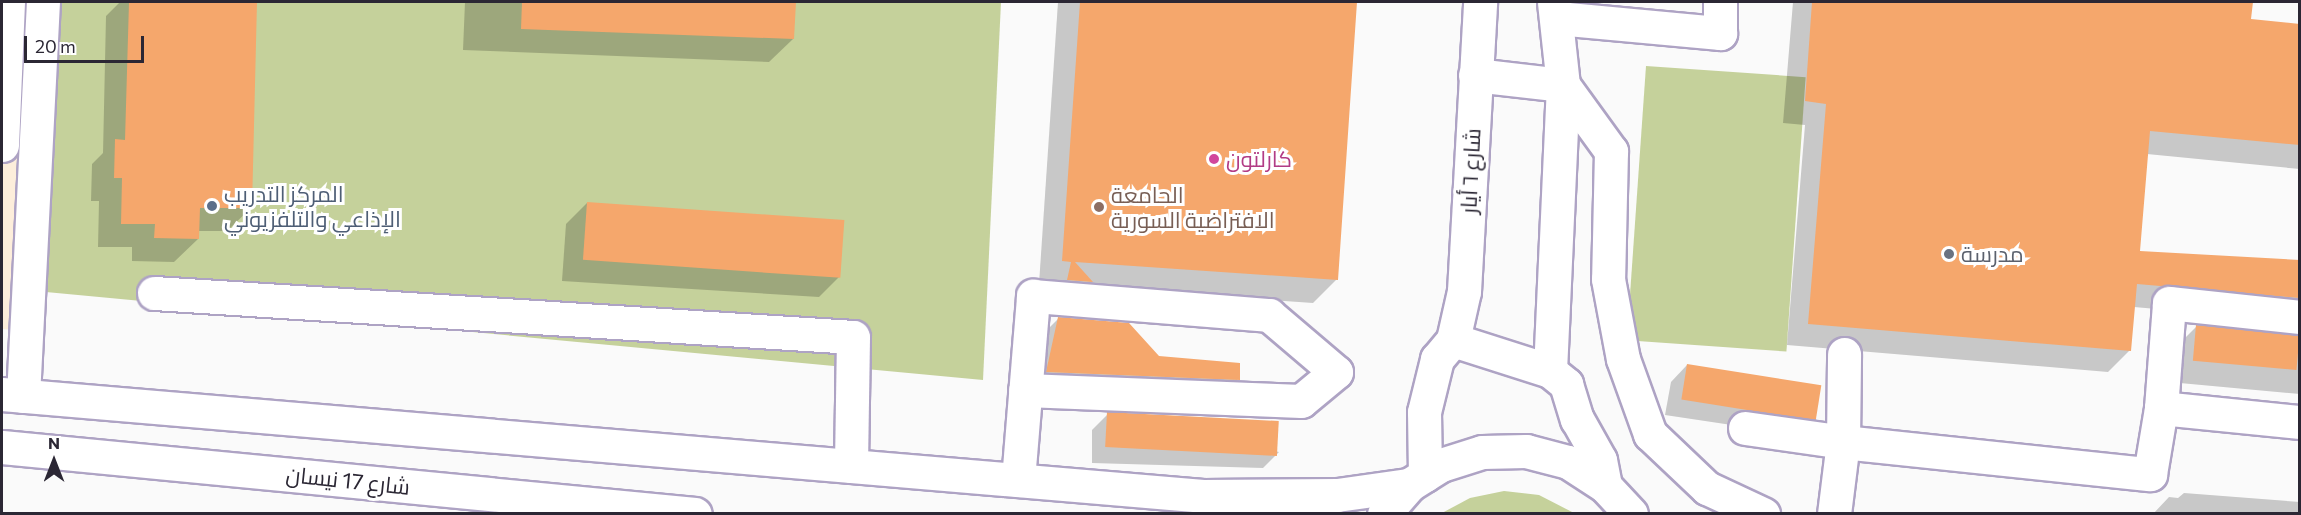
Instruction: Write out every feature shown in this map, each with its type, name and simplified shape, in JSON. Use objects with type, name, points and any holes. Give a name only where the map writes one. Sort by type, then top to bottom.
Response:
[{"type":"main road","points":[[2,145],[8,2]]},
{"type":"main road","points":[[43,2],[12,395],[1018,480],[1270,498],[1337,495],[1417,480]]},
{"type":"main road","name":"شارع ٦ أيار","points":[[1417,480],[1424,412],[1437,359],[1454,340],[1464,291],[1480,2]]},
{"type":"main road","points":[[1550,371],[1563,85],[1555,10],[1720,33],[1720,2]]},
{"type":"main road","points":[[1475,75],[1563,85],[1611,151],[1608,279],[1623,359],[1650,434],[1707,488],[1763,513]]},
{"type":"main road","points":[[154,293],[853,337],[851,466]]},
{"type":"main road","points":[[1018,480],[1025,390],[1033,296],[1269,315],[1336,372],[1301,401],[1025,390]]},
{"type":"main road","points":[[1745,428],[1843,442],[2150,474],[2161,408],[2169,303],[2300,317]]},
{"type":"main road","points":[[1454,340],[1550,371],[1566,384],[1577,419],[1600,460],[1605,486]]},
{"type":"main road","points":[[1834,513],[1843,442],[1844,354]]},
{"type":"main road","points":[[2161,408],[2300,422]]},
{"type":"main road","name":"شارع 17 نيسان","points":[[2,447],[695,513]]},
{"type":"main road","points":[[1384,513],[1417,480],[1441,465],[1482,452],[1526,451],[1568,462],[1605,486],[1631,513]]},
{"type":"shaded area","points":[[2,2],[33,2],[17,330],[2,329]]},
{"type":"green space","points":[[60,2],[1001,2],[983,380],[46,292]]},
{"type":"green space","points":[[1646,66],[1806,77],[1786,351],[1627,340]]},
{"type":"green space","points":[[1504,491],[1539,495],[1574,513],[1442,513],[1470,498]]},
{"type":"building","points":[[129,2],[257,2],[252,208],[200,208],[199,239],[154,238],[155,224],[121,224],[122,178],[114,178],[115,139],[125,140]]},
{"type":"building","points":[[522,2],[796,2],[794,39],[521,29]]},
{"type":"building","points":[[1080,2],[1357,2],[1338,280],[1075,262],[1093,282],[1067,280],[1071,262],[1062,261]]},
{"type":"building","points":[[1812,2],[2253,2],[2251,19],[2300,24],[2300,145],[2150,131],[2140,251],[2300,260],[2300,298],[2137,284],[2131,351],[1808,324],[1826,104],[1805,101]]},
{"type":"building","points":[[587,202],[844,220],[840,278],[583,260]]},
{"type":"building","points":[[1058,317],[1129,323],[1159,356],[1240,363],[1240,380],[1046,372]]},
{"type":"building","points":[[2196,325],[2300,334],[2296,370],[2193,361]]},
{"type":"building","points":[[1687,364],[1821,385],[1816,421],[1681,400]]},
{"type":"building","points":[[1107,412],[1279,421],[1277,456],[1105,447]]},
{"type":"place","name":"كارلتون","points":[[1214,159]]},
{"type":"place","name":"المركز التدريب الإذاعي والتلفزيوني","points":[[212,206]]},
{"type":"place","name":"الحامعة الافتراضية السورية","points":[[1099,207]]},
{"type":"place","name":"مدرسة","points":[[1949,254]]}]
